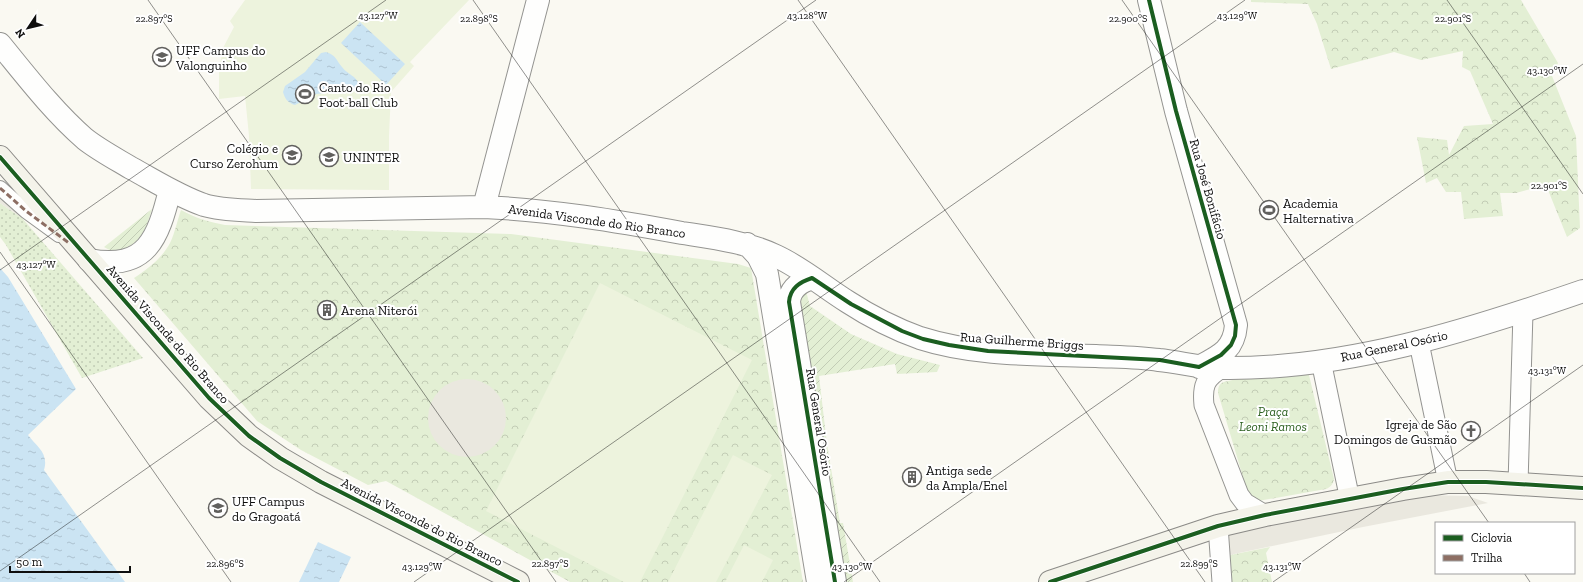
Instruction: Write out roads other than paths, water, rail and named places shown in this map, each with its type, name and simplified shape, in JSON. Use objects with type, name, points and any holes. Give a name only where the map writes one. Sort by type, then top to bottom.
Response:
[{"type":"main road","name":"Avenida Visconde do Rio Branco","points":[[0,157],[209,398],[249,436],[280,458],[321,482],[518,582]]},
{"type":"main road","points":[[1050,582],[1218,526],[1265,515],[1448,482],[1486,482],[1583,488]]},
{"type":"street","points":[[484,207],[538,0]]},
{"type":"street","name":"Rua José Bonifácio","points":[[1149,0],[1176,111],[1236,325],[1235,336],[1230,345],[1220,356],[1199,367]]},
{"type":"street","name":"Avenida Visconde do Rio Branco","points":[[0,44],[50,104],[85,138],[101,150],[170,190],[206,205],[226,209],[256,211],[484,207],[522,209],[575,215],[642,225],[747,244],[790,263],[812,278]]},
{"type":"street","points":[[0,188],[26,211],[86,256],[105,263],[121,262],[134,257],[143,251],[153,240],[159,229],[170,190]]},
{"type":"street","name":"Rua General Osório","points":[[747,244],[758,256],[767,274],[818,582]]},
{"type":"street","name":"Rua Guilherme Briggs","points":[[812,278],[851,304],[883,322],[923,339],[950,346],[988,351],[1160,360],[1199,367]]},
{"type":"street","name":"Rua General Osório","points":[[812,278],[800,282],[796,286],[789,296],[789,302],[835,582]]},
{"type":"street","name":"Rua General Osório","points":[[1199,367],[1252,367],[1321,361],[1419,343],[1524,312],[1583,291]]},
{"type":"street","points":[[1518,484],[1524,312]]},
{"type":"street","points":[[1419,343],[1448,482]]},
{"type":"street","points":[[1321,361],[1350,500]]},
{"type":"street","points":[[1222,368],[1211,374],[1206,382],[1203,396],[1204,405],[1239,495],[1245,503],[1265,515]]},
{"type":"street","points":[[1218,526],[1222,582]]},
{"type":"water","points":[[360,22],[405,64],[386,85],[341,43]]},
{"type":"water","points":[[326,52],[334,56],[345,70],[356,79],[360,86],[357,90],[316,94],[295,105],[289,102],[283,92],[285,86],[305,72],[321,53]]},
{"type":"water","points":[[0,268],[8,277],[76,389],[28,435],[44,455],[44,470],[125,582],[0,582]]},
{"type":"water","points":[[318,542],[351,557],[339,582],[299,582]]},
{"type":"place","name":"UFF Campus do Valonguinho","points":[[162,57]]},
{"type":"place","name":"Canto do Rio Foot-ball Club","points":[[305,94]]},
{"type":"place","name":"Colégio e Curso Zerohum","points":[[292,155]]},
{"type":"place","name":"UNINTER","points":[[329,157]]},
{"type":"place","name":"Academia Halternativa","points":[[1269,210]]},
{"type":"place","name":"Arena Niterói","points":[[327,310]]},
{"type":"place","name":"Igreja de São Domingos de Gusmão","points":[[1471,431]]},
{"type":"place","name":"Antiga sede da Ampla/Enel","points":[[912,477]]},
{"type":"place","name":"UFF Campus do Gragoatá","points":[[218,508]]},
{"type":"park label","name":"Praça Leoni Ramos","points":[[1273,418]]}]
